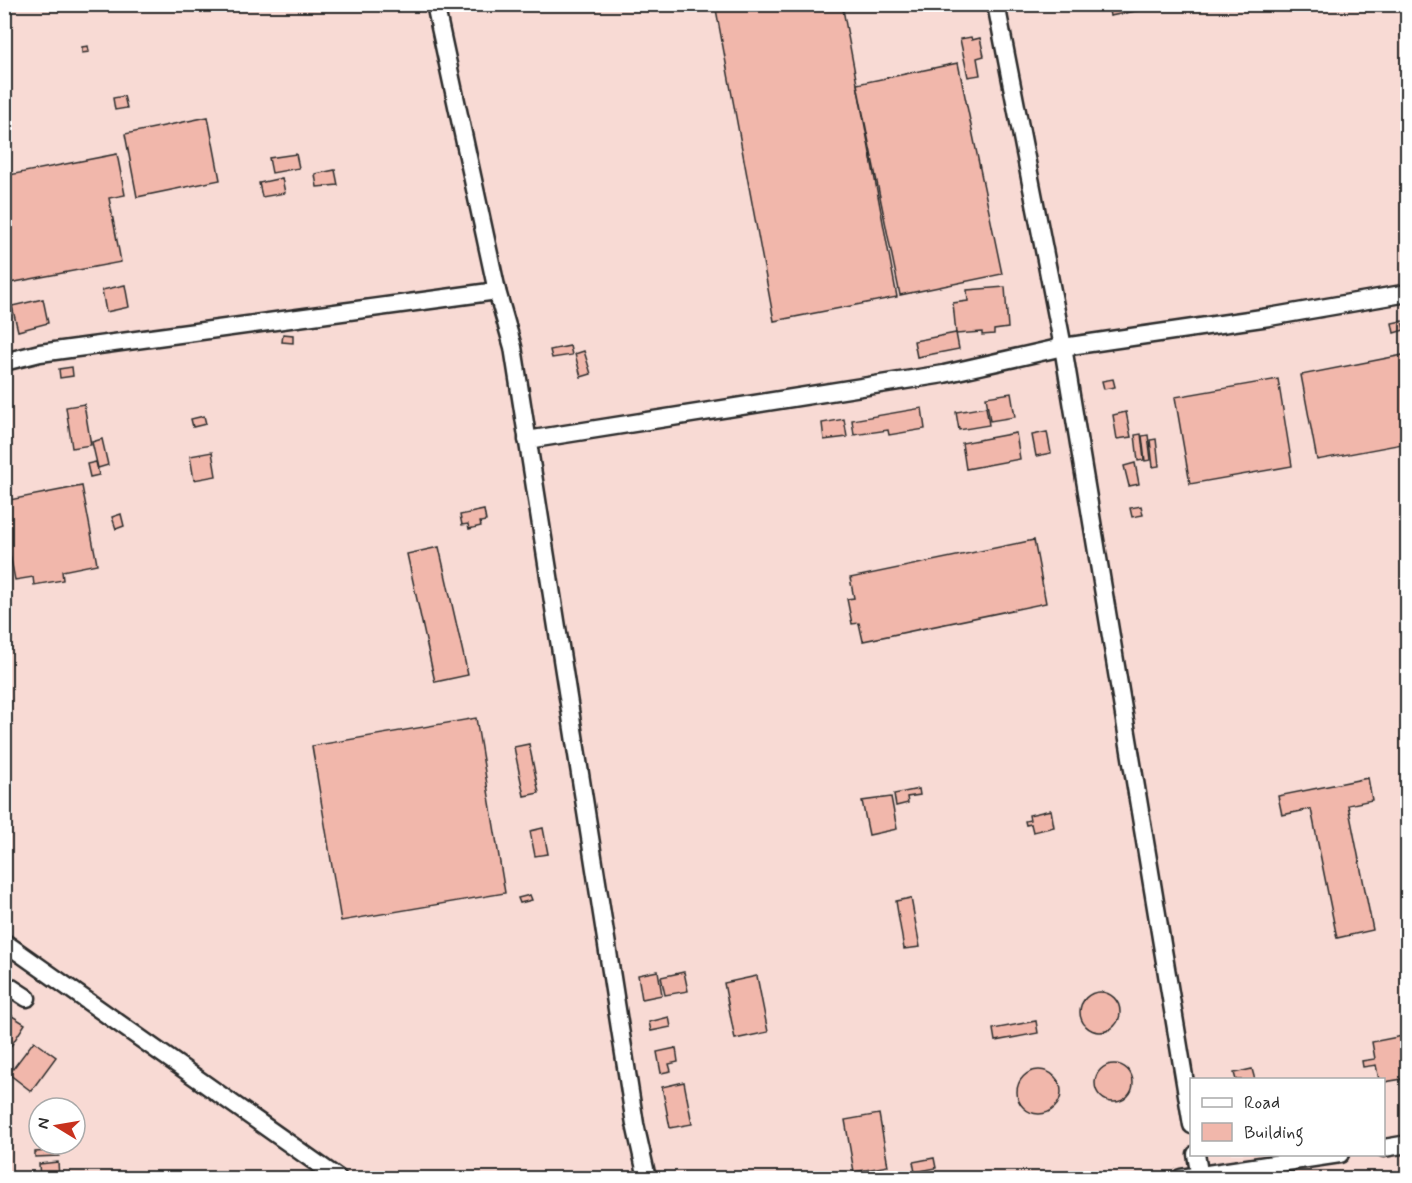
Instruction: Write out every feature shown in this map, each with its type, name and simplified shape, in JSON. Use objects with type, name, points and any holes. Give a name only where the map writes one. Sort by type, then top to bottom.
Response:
[{"type":"lane","points":[[435,4],[497,291],[513,347],[633,1112],[647,1179]]},
{"type":"lane","points":[[996,4],[1063,348],[1190,1119]]},
{"type":"lane","points":[[4,362],[40,353],[497,291]]},
{"type":"lane","points":[[527,440],[944,374],[1063,348],[1269,317],[1407,293]]},
{"type":"lane","points":[[4,942],[338,1179]]},
{"type":"lane","points":[[4,983],[27,998]]},
{"type":"lane","points":[[1385,1148],[1407,1144]]},
{"type":"lane","points":[[1196,1156],[1200,1177]]},
{"type":"lane","points":[[1181,1179],[1334,1156]]},
{"type":"shaded area","points":[[5,5],[1407,5],[1407,1178],[5,1178]]},
{"type":"building","points":[[715,4],[842,4],[897,297],[774,321]]},
{"type":"building","points":[[1108,4],[1171,4],[1110,16]]},
{"type":"building","points":[[971,37],[972,40],[980,38],[984,56],[977,58],[980,75],[968,77],[960,39]]},
{"type":"building","points":[[88,46],[89,52],[82,53],[82,47]]},
{"type":"building","points":[[958,63],[1002,274],[900,295],[857,84]]},
{"type":"building","points":[[124,96],[127,108],[115,110],[113,98]]},
{"type":"building","points":[[208,117],[220,180],[137,197],[125,134]]},
{"type":"building","points":[[117,154],[125,195],[109,198],[121,262],[4,284],[4,176]]},
{"type":"building","points":[[296,154],[299,168],[272,173],[269,158]]},
{"type":"building","points":[[335,170],[338,185],[317,187],[315,174]]},
{"type":"building","points":[[282,178],[285,193],[262,197],[259,183]]},
{"type":"building","points":[[125,285],[129,307],[106,312],[102,290]]},
{"type":"building","points":[[1005,287],[1008,328],[994,330],[994,334],[982,335],[982,332],[956,334],[953,303],[968,301],[967,290]]},
{"type":"building","points":[[43,299],[48,323],[18,331],[12,306]]},
{"type":"building","points":[[1402,321],[1404,330],[1394,333],[1392,323]]},
{"type":"building","points":[[956,333],[959,349],[917,357],[914,341]]},
{"type":"building","points":[[283,334],[293,335],[293,343],[282,342]]},
{"type":"building","points":[[570,346],[572,355],[552,358],[550,350]]},
{"type":"building","points":[[584,351],[591,374],[581,377],[575,354]]},
{"type":"building","points":[[1408,354],[1408,443],[1317,460],[1301,375]]},
{"type":"building","points":[[72,367],[73,376],[60,378],[59,369]]},
{"type":"building","points":[[1113,379],[1115,387],[1104,389],[1102,381]]},
{"type":"building","points":[[1278,379],[1292,466],[1190,484],[1175,397]]},
{"type":"building","points":[[1011,393],[1015,417],[990,421],[986,397]]},
{"type":"building","points":[[84,404],[91,445],[72,448],[66,407]]},
{"type":"building","points":[[986,407],[989,425],[959,430],[956,412]]},
{"type":"building","points":[[922,408],[925,429],[889,435],[888,430],[854,435],[852,420]]},
{"type":"building","points":[[1126,412],[1131,437],[1117,439],[1113,415]]},
{"type":"building","points":[[204,416],[206,424],[193,427],[191,419]]},
{"type":"building","points":[[844,419],[847,437],[824,440],[822,423]]},
{"type":"building","points":[[1047,432],[1051,453],[1036,456],[1032,435]]},
{"type":"building","points":[[1016,433],[1020,459],[966,469],[962,443]]},
{"type":"building","points":[[1141,434],[1144,460],[1138,461],[1135,435]]},
{"type":"building","points":[[1148,435],[1151,460],[1145,461],[1142,436]]},
{"type":"building","points":[[102,439],[108,465],[98,468],[92,442]]},
{"type":"building","points":[[1156,439],[1159,466],[1153,467],[1150,440]]},
{"type":"building","points":[[212,452],[216,476],[194,480],[190,456]]},
{"type":"building","points":[[96,462],[99,475],[90,477],[87,464]]},
{"type":"building","points":[[1135,463],[1139,484],[1129,486],[1124,466]]},
{"type":"building","points":[[82,486],[97,564],[62,571],[63,580],[34,585],[33,577],[15,580],[4,524],[4,501]]},
{"type":"building","points":[[1141,506],[1143,515],[1132,517],[1130,508]]},
{"type":"building","points":[[484,510],[486,521],[480,522],[481,526],[469,529],[468,524],[462,525],[460,515]]},
{"type":"building","points":[[121,514],[124,526],[116,529],[112,517]]},
{"type":"building","points":[[1034,540],[1046,603],[863,641],[859,623],[852,624],[847,599],[854,598],[850,578]]},
{"type":"building","points":[[439,547],[468,675],[435,682],[407,554]]},
{"type":"building","points":[[476,718],[505,893],[341,921],[312,746]]},
{"type":"building","points":[[529,744],[539,793],[524,796],[514,747]]},
{"type":"building","points":[[1368,778],[1372,800],[1348,805],[1373,930],[1337,938],[1311,809],[1282,815],[1278,796]]},
{"type":"building","points":[[919,789],[920,795],[907,797],[908,803],[896,806],[894,794]]},
{"type":"building","points":[[891,797],[897,829],[869,835],[862,801]]},
{"type":"building","points":[[1051,810],[1054,827],[1033,832],[1031,824],[1026,825],[1025,821],[1030,820],[1029,815]]},
{"type":"building","points":[[543,828],[548,854],[535,856],[530,831]]},
{"type":"building","points":[[530,895],[532,900],[520,903],[518,898]]},
{"type":"building","points":[[911,898],[920,947],[904,949],[896,901]]},
{"type":"building","points":[[658,971],[662,995],[642,999],[638,975]]},
{"type":"building","points":[[684,972],[688,991],[665,995],[661,977]]},
{"type":"building","points":[[757,976],[768,1032],[735,1039],[724,983]]},
{"type":"building","points":[[1100,992],[1108,993],[1114,998],[1119,1004],[1119,1020],[1114,1026],[1108,1031],[1100,1032],[1092,1031],[1086,1026],[1081,1020],[1080,1012],[1081,1004],[1086,998],[1092,993]]},
{"type":"building","points":[[4,1011],[25,1024],[4,1057]]},
{"type":"building","points":[[669,1017],[671,1027],[651,1031],[649,1022]]},
{"type":"building","points":[[1036,1021],[1038,1033],[995,1041],[993,1029]]},
{"type":"building","points":[[1408,1035],[1408,1078],[1385,1082],[1385,1078],[1379,1078],[1376,1065],[1363,1067],[1362,1061],[1375,1059],[1372,1042]]},
{"type":"building","points":[[34,1041],[56,1057],[31,1091],[9,1074]]},
{"type":"building","points":[[676,1048],[678,1062],[669,1064],[671,1071],[661,1073],[657,1052]]},
{"type":"building","points":[[1114,1064],[1128,1069],[1133,1083],[1128,1097],[1114,1102],[1100,1097],[1095,1083],[1100,1069]]},
{"type":"building","points":[[1252,1069],[1254,1078],[1235,1078],[1234,1073]]},
{"type":"building","points":[[1039,1070],[1048,1071],[1055,1076],[1060,1083],[1060,1101],[1055,1108],[1048,1113],[1039,1114],[1030,1113],[1023,1108],[1018,1101],[1017,1092],[1018,1083],[1023,1076],[1030,1071]]},
{"type":"building","points":[[684,1082],[692,1124],[670,1128],[662,1087]]},
{"type":"building","points":[[879,1114],[888,1166],[854,1172],[845,1120]]},
{"type":"building","points":[[934,1158],[936,1168],[915,1172],[913,1162]]},
{"type":"building","points":[[58,1162],[59,1178],[40,1178],[39,1164]]}]
